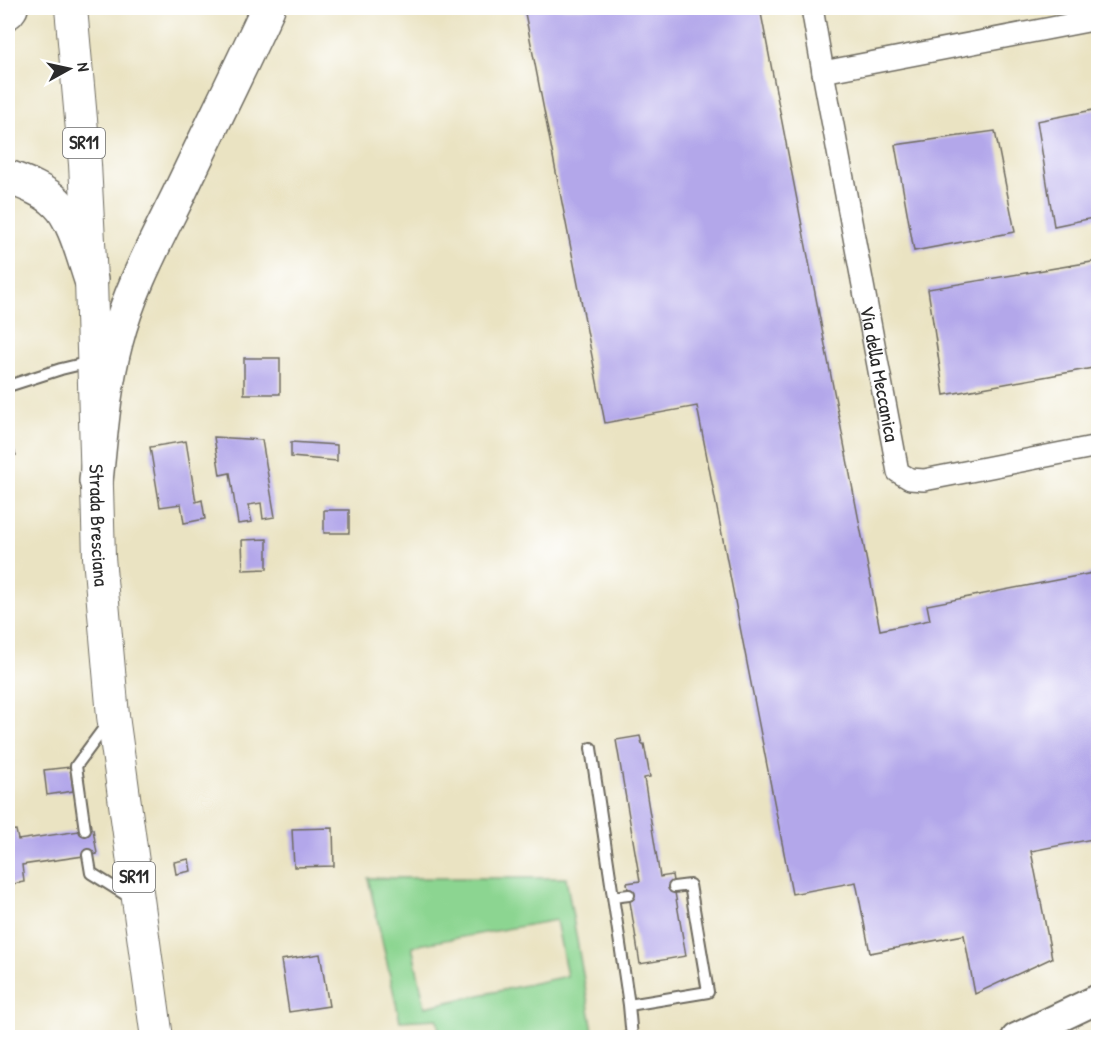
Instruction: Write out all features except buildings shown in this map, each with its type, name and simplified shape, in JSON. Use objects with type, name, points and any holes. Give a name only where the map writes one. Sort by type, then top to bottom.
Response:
[{"type":"highway","points":[[8,12],[11,8]]},
{"type":"highway","points":[[96,481],[110,368],[123,320],[153,247],[268,8]]},
{"type":"highway","points":[[8,177],[45,193],[57,201],[66,213],[91,280]]},
{"type":"main road","name":"Strada Bresciana","points":[[71,8],[85,164],[91,280],[99,557],[113,716],[157,1038]]},
{"type":"street","name":"Via della Meccanica","points":[[812,8],[898,472],[910,479],[924,480],[1098,446]]},
{"type":"street","points":[[823,72],[1098,19]]},
{"type":"street","points":[[1016,1038],[1098,999]]},
{"type":"lane","points":[[8,386],[93,361]]},
{"type":"lane","points":[[85,830],[76,766],[113,716]]},
{"type":"lane","points":[[591,748],[632,1038]]},
{"type":"lane","points":[[88,855],[91,873],[138,902]]},
{"type":"lane","points":[[629,1005],[708,992],[690,885],[674,887]]},
{"type":"lane","points":[[613,897],[629,895]]},
{"type":"green space","points":[[368,878],[566,878],[594,1037],[440,1037],[437,1019],[400,1021]],"holes":[[[556,920],[567,976],[425,1007],[412,946]]]}]
